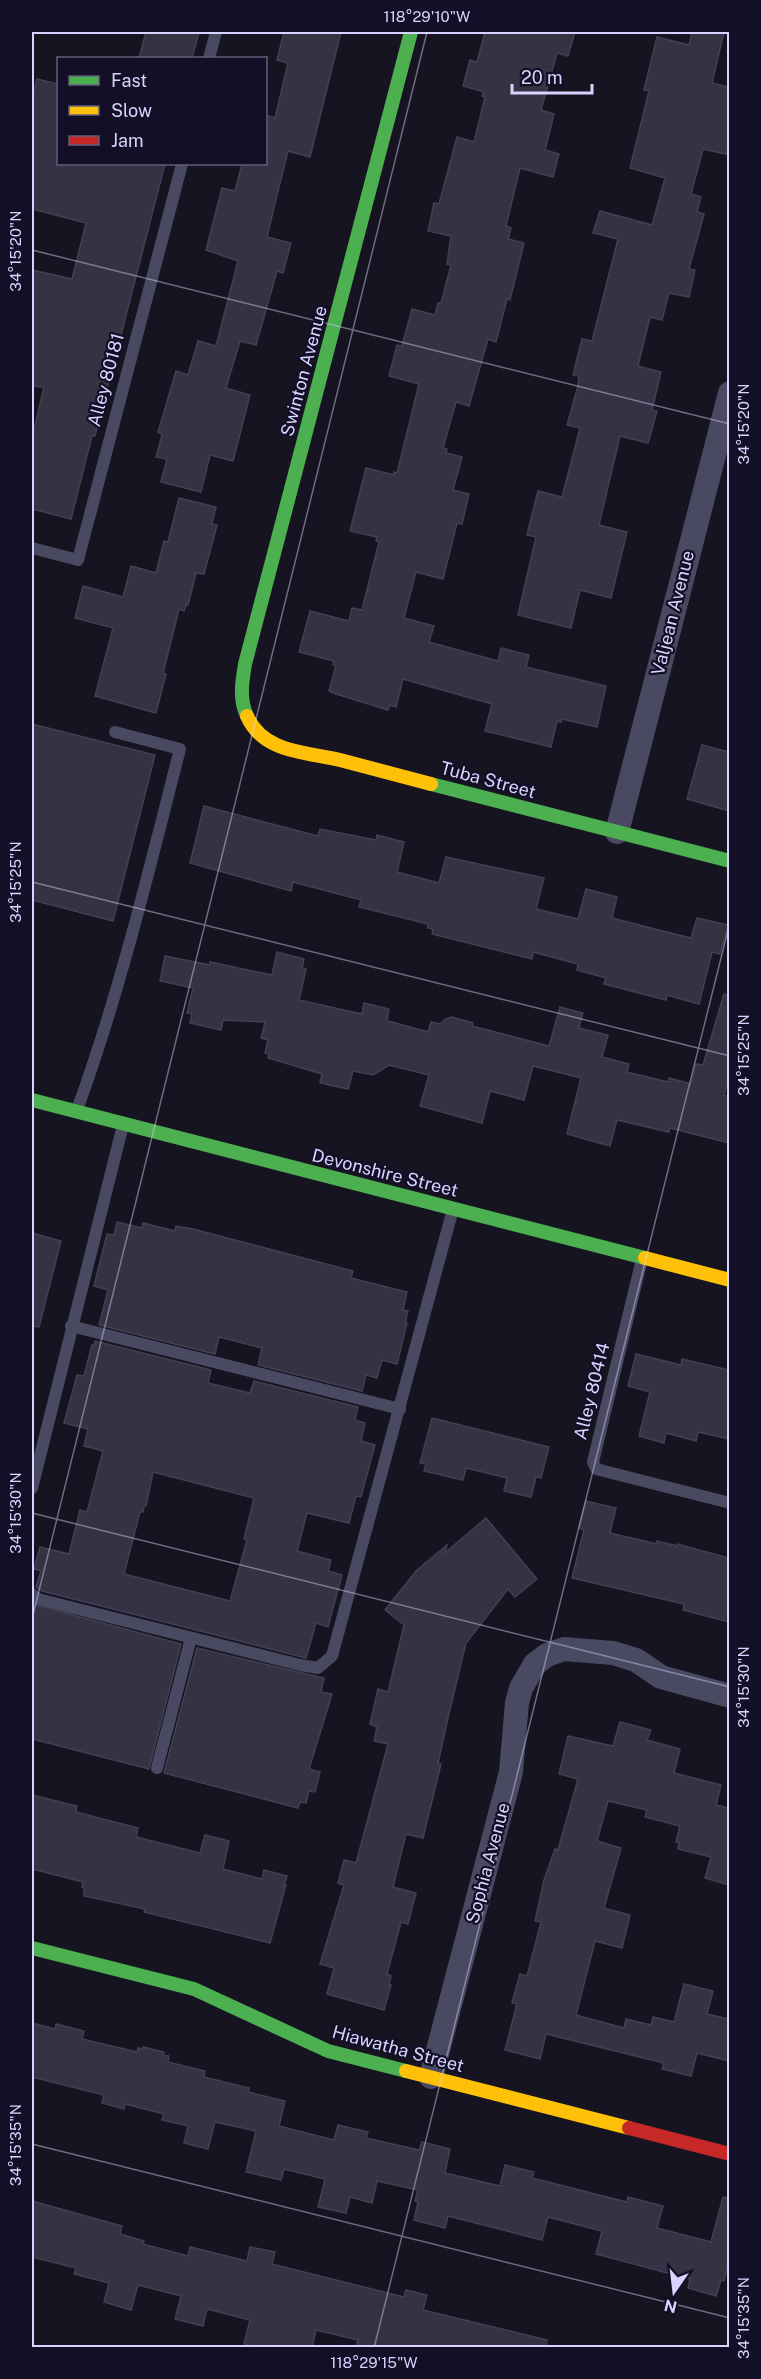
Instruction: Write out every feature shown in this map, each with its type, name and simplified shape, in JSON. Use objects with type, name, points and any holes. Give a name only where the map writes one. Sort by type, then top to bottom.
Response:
[{"type":"street","name":"Swinton Avenue","points":[[246,720],[241,704],[240,686],[244,662],[257,623],[411,32]]},
{"type":"street","name":"Valjean Avenue","points":[[617,832],[729,393]]},
{"type":"street","name":"Tuba Street","points":[[246,720],[261,735],[283,748],[313,757],[336,759],[729,861]]},
{"type":"street","name":"Devonshire Street","points":[[32,1100],[729,1280]]},
{"type":"street","name":"Sophia Avenue","points":[[431,2077],[511,1772],[517,1703],[528,1673],[535,1664],[547,1655],[564,1649],[613,1653],[636,1660],[661,1677],[729,1696]]},
{"type":"street","name":"Hiawatha Street","points":[[32,1948],[194,1989],[328,2051],[729,2154]]},
{"type":"lane","points":[[209,57],[216,32]]},
{"type":"lane","name":"Alley 80181","points":[[32,548],[78,560],[182,165]]},
{"type":"lane","points":[[76,1113],[97,1057],[128,953],[180,749],[115,732]]},
{"type":"lane","points":[[32,1488],[123,1124]]},
{"type":"lane","points":[[32,1594],[39,1599],[318,1668],[332,1656],[453,1209]]},
{"type":"lane","name":"Alley 80414","points":[[643,1258],[592,1462],[596,1468],[729,1503]]},
{"type":"lane","points":[[71,1326],[400,1409]]},
{"type":"lane","points":[[157,1768],[191,1638]]},
{"type":"building","points":[[146,32],[199,32],[192,57],[139,57]]},
{"type":"building","points":[[284,32],[341,32],[310,157],[288,151],[276,199],[267,237],[291,243],[283,273],[277,271],[256,345],[240,341],[226,388],[250,395],[233,461],[210,455],[201,492],[161,482],[167,459],[156,457],[162,435],[158,432],[176,371],[188,375],[198,341],[216,346],[238,261],[206,250],[222,188],[235,191],[242,165],[267,165],[267,115],[275,118],[288,63],[277,60]]},
{"type":"building","points":[[485,32],[575,32],[568,56],[557,53],[541,110],[554,114],[545,150],[559,154],[553,177],[520,168],[506,226],[511,228],[508,239],[524,243],[510,300],[507,299],[496,342],[488,339],[469,406],[456,402],[443,448],[447,449],[446,453],[462,457],[453,490],[469,494],[462,524],[457,523],[443,579],[416,572],[404,618],[434,626],[429,642],[498,661],[501,648],[529,655],[526,667],[606,686],[597,727],[562,719],[561,722],[557,721],[551,747],[485,731],[492,704],[403,679],[396,707],[390,705],[388,710],[336,694],[329,691],[336,665],[333,665],[334,661],[299,652],[310,611],[349,621],[352,608],[362,610],[379,542],[376,541],[377,537],[350,531],[366,468],[394,475],[394,472],[397,473],[419,384],[389,376],[397,345],[402,346],[412,309],[435,315],[438,303],[441,303],[451,265],[447,264],[451,236],[428,231],[434,203],[439,204],[457,137],[474,142],[485,97],[482,96],[484,92],[463,86],[470,60],[477,62]]},
{"type":"building","points":[[692,32],[724,32],[712,83],[729,87],[729,140],[726,154],[703,149],[691,194],[701,197],[697,212],[704,214],[689,269],[695,270],[689,297],[669,293],[662,320],[650,317],[638,366],[661,372],[652,410],[657,411],[648,443],[620,436],[599,525],[627,532],[611,598],[580,590],[571,628],[518,615],[536,537],[527,535],[538,491],[562,497],[580,428],[567,425],[578,386],[579,376],[573,375],[582,339],[592,341],[618,239],[593,233],[600,211],[652,225],[665,178],[630,168],[649,91],[644,90],[657,37],[689,45]]},
{"type":"building","points":[[37,79],[57,84],[57,165],[165,165],[95,436],[92,436],[71,519],[32,509],[32,438],[44,387],[32,386],[32,270],[72,279],[86,223],[32,209],[32,99]]},
{"type":"building","points":[[179,498],[216,507],[212,524],[217,525],[204,574],[196,573],[188,605],[184,611],[179,609],[163,673],[166,674],[156,713],[95,696],[113,628],[75,618],[83,586],[123,597],[131,566],[156,573],[164,541],[168,542]]},
{"type":"building","points":[[32,724],[155,755],[113,921],[32,900]]},
{"type":"building","points":[[702,745],[729,752],[729,811],[687,799]]},
{"type":"building","points":[[204,806],[318,836],[320,829],[376,840],[377,835],[404,842],[397,872],[439,883],[446,857],[544,878],[536,909],[578,919],[586,889],[617,897],[612,918],[655,929],[691,938],[697,918],[728,925],[720,954],[712,952],[699,1004],[667,995],[666,1000],[604,984],[606,978],[577,970],[578,964],[533,952],[532,959],[432,934],[433,929],[428,928],[428,924],[359,907],[361,900],[293,882],[291,891],[190,863]]},
{"type":"building","points":[[277,952],[304,959],[302,968],[306,969],[299,1000],[362,1014],[364,1003],[389,1009],[388,1021],[428,1032],[431,1022],[440,1024],[452,1017],[473,1023],[472,1026],[549,1046],[560,1007],[583,1013],[579,1028],[608,1035],[602,1057],[629,1064],[627,1072],[668,1082],[669,1078],[691,1084],[696,1064],[703,1065],[724,994],[729,995],[729,1076],[724,1095],[729,1097],[729,1143],[670,1128],[669,1132],[617,1120],[610,1146],[567,1134],[581,1078],[533,1066],[524,1100],[490,1091],[482,1123],[420,1106],[429,1075],[389,1065],[373,1075],[353,1071],[348,1089],[320,1083],[322,1074],[268,1058],[269,1054],[265,1053],[268,1040],[261,1038],[265,1022],[223,1020],[221,1030],[190,1023],[192,1014],[187,1013],[193,988],[160,981],[165,956],[210,965],[210,962],[272,975]]},
{"type":"building","points":[[117,1222],[142,1228],[143,1223],[175,1231],[176,1226],[193,1229],[353,1271],[351,1278],[407,1292],[403,1310],[408,1311],[405,1323],[407,1323],[397,1364],[382,1360],[377,1378],[366,1375],[362,1391],[258,1365],[262,1348],[219,1337],[215,1354],[99,1325],[108,1290],[94,1286],[107,1234],[114,1235]]},
{"type":"building","points":[[32,1233],[61,1241],[39,1327],[32,1326]]},
{"type":"building","points":[[95,1341],[211,1370],[208,1383],[250,1393],[254,1381],[358,1407],[355,1420],[365,1423],[361,1441],[375,1445],[361,1497],[356,1496],[349,1523],[307,1513],[297,1551],[331,1560],[328,1571],[342,1575],[328,1627],[316,1623],[306,1658],[42,1591],[36,1587],[41,1571],[34,1569],[40,1547],[69,1554],[80,1510],[87,1512],[103,1451],[84,1446],[88,1429],[64,1423],[77,1375],[84,1376],[92,1345],[94,1346]],"holes":[[[153,1472],[254,1498],[244,1539],[247,1540],[230,1601],[124,1574],[140,1512],[143,1512],[146,1506]]]},
{"type":"building","points":[[636,1354],[681,1365],[682,1359],[729,1370],[729,1439],[698,1432],[696,1441],[666,1433],[664,1443],[639,1436],[650,1392],[628,1386]]},
{"type":"building","points":[[432,1418],[549,1447],[541,1478],[536,1477],[531,1497],[504,1491],[507,1478],[466,1468],[463,1480],[424,1471],[426,1464],[420,1463]]},
{"type":"building","points":[[586,1501],[616,1508],[610,1533],[657,1544],[657,1541],[677,1546],[677,1544],[729,1558],[729,1622],[683,1610],[684,1604],[572,1578],[584,1530],[579,1528]]},
{"type":"building","points":[[486,1518],[537,1579],[515,1597],[508,1589],[466,1643],[423,1838],[406,1834],[393,1887],[416,1893],[408,1924],[401,1922],[387,1974],[391,1976],[389,1984],[391,1985],[384,2010],[327,1994],[334,1968],[320,1964],[344,1885],[338,1883],[344,1860],[356,1863],[388,1744],[374,1741],[377,1727],[370,1724],[378,1689],[388,1692],[404,1625],[385,1610],[417,1570],[447,1545],[445,1553]]},
{"type":"building","points":[[32,1604],[181,1644],[149,1769],[32,1739]]},
{"type":"building","points":[[197,1648],[324,1678],[321,1692],[332,1694],[309,1769],[320,1772],[315,1792],[309,1791],[306,1803],[300,1802],[298,1808],[164,1773]]},
{"type":"building","points":[[620,1722],[651,1730],[647,1740],[680,1749],[674,1773],[721,1785],[716,1805],[729,1808],[729,1885],[705,1878],[711,1857],[678,1849],[679,1842],[676,1842],[680,1826],[645,1817],[647,1810],[608,1801],[597,1841],[621,1848],[604,1908],[630,1915],[622,1948],[595,1941],[576,2015],[624,2028],[626,2019],[651,2025],[653,2017],[674,2022],[684,1984],[713,1991],[707,2014],[729,2019],[729,2061],[697,2053],[691,2076],[662,2069],[664,2063],[546,2034],[540,2059],[505,2050],[517,2004],[512,2003],[520,1974],[527,1976],[541,1922],[535,1921],[544,1880],[555,1849],[558,1850],[578,1779],[559,1774],[568,1736],[613,1746]]},
{"type":"building","points":[[32,1795],[77,1806],[76,1812],[138,1828],[136,1837],[200,1853],[205,1835],[229,1841],[223,1869],[262,1879],[264,1870],[287,1876],[270,1943],[144,1912],[145,1909],[84,1896],[83,1882],[32,1869]]},
{"type":"building","points":[[32,2023],[55,2029],[56,2024],[84,2031],[82,2039],[137,2052],[138,2048],[143,2049],[143,2047],[164,2052],[163,2055],[169,2056],[168,2062],[205,2071],[204,2077],[249,2088],[248,2092],[285,2101],[279,2126],[334,2140],[338,2125],[368,2132],[366,2138],[419,2150],[422,2142],[450,2149],[445,2173],[500,2186],[505,2165],[534,2172],[532,2178],[627,2202],[628,2197],[663,2206],[657,2228],[711,2242],[723,2197],[729,2198],[729,2260],[724,2281],[721,2280],[716,2296],[688,2288],[690,2279],[596,2254],[602,2231],[548,2217],[542,2240],[448,2216],[445,2228],[414,2220],[418,2190],[377,2181],[372,2203],[350,2197],[346,2213],[318,2207],[325,2179],[284,2169],[281,2180],[246,2172],[256,2131],[215,2122],[208,2149],[184,2143],[188,2126],[162,2120],[164,2114],[125,2104],[124,2109],[102,2103],[104,2095],[32,2077]]},
{"type":"building","points":[[32,2201],[122,2226],[120,2234],[144,2241],[143,2244],[188,2256],[190,2247],[247,2261],[250,2247],[275,2252],[272,2264],[404,2297],[406,2290],[427,2295],[423,2310],[547,2340],[546,2348],[356,2348],[358,2340],[316,2330],[312,2348],[261,2348],[244,2344],[250,2320],[207,2309],[203,2326],[175,2319],[181,2296],[138,2285],[131,2310],[104,2302],[109,2283],[74,2274],[76,2268],[32,2257]]},
{"type":"traffic: fast","points":[[247,716],[242,697],[245,664],[411,32]]},
{"type":"traffic: fast","points":[[431,784],[730,861]]},
{"type":"traffic: fast","points":[[32,1100],[645,1258]]},
{"type":"traffic: fast","points":[[32,1948],[194,1989],[328,2051],[406,2071]]},
{"type":"traffic: slow","points":[[247,716],[254,728],[264,737],[287,749],[340,760],[431,784]]},
{"type":"traffic: slow","points":[[645,1258],[730,1280]]},
{"type":"traffic: slow","points":[[406,2071],[629,2128]]},
{"type":"traffic: jam","points":[[629,2128],[730,2154]]}]
